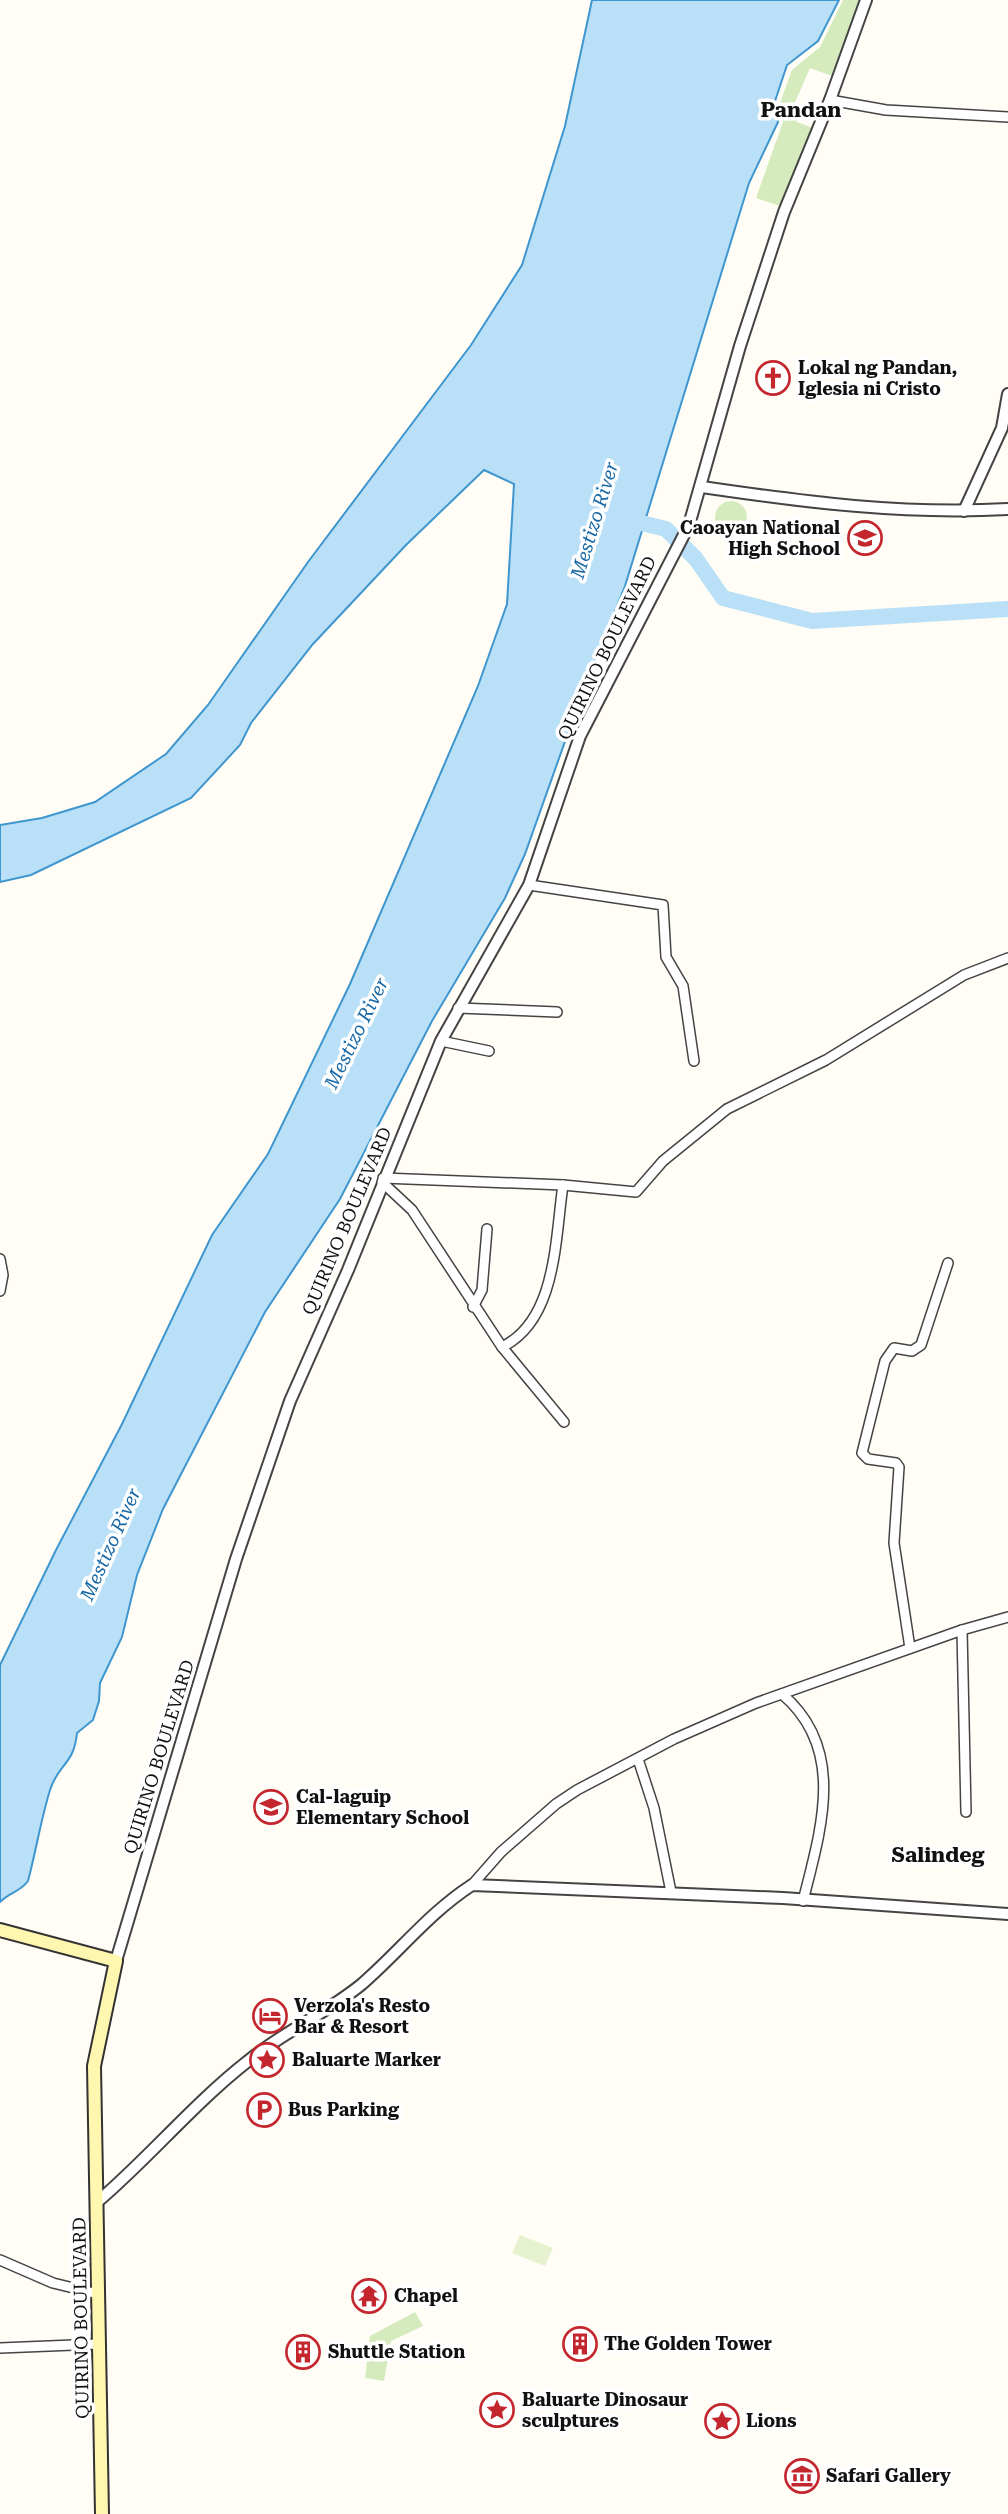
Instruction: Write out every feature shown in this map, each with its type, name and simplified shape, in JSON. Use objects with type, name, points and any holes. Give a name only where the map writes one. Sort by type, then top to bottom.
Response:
[{"type":"main road","points":[[0,1930],[116,1961]]},
{"type":"main road","name":"QUIRINO BOULEVARD","points":[[102,2514],[94,2066],[116,1961]]},
{"type":"street","name":"QUIRINO BOULEVARD","points":[[116,1961],[266,1465],[441,1041],[529,885],[580,736],[689,525],[702,486],[720,412],[784,212],[830,100],[866,0]]},
{"type":"street","points":[[830,100],[886,110],[1008,117]]},
{"type":"street","points":[[964,511],[1002,428],[1008,394]]},
{"type":"street","points":[[702,486],[822,505],[964,511],[1008,509]]},
{"type":"street","points":[[529,885],[663,905],[666,957],[683,986],[694,1061]]},
{"type":"street","points":[[383,1180],[563,1185],[636,1192],[663,1161],[727,1109],[826,1060],[964,975],[1008,958]]},
{"type":"street","points":[[458,1008],[557,1012]]},
{"type":"street","points":[[441,1041],[489,1051]]},
{"type":"street","points":[[383,1180],[412,1210],[472,1307],[564,1422]]},
{"type":"street","points":[[502,1347],[527,1329],[543,1302],[563,1185]]},
{"type":"street","points":[[472,1307],[482,1290],[487,1229]]},
{"type":"street","points":[[0,1259],[3,1275],[0,1291]]},
{"type":"street","points":[[910,1648],[894,1543],[899,1466],[896,1462],[868,1459],[862,1452],[885,1361],[894,1348],[912,1351],[921,1345],[948,1263]]},
{"type":"street","points":[[96,2203],[242,2066],[350,1993],[396,1954],[437,1909],[472,1885],[501,1852],[556,1804],[577,1790],[730,1713],[962,1630],[1008,1617]]},
{"type":"street","points":[[962,1630],[966,1812]]},
{"type":"street","points":[[782,1694],[805,1716],[819,1745],[822,1773],[819,1834],[803,1901]]},
{"type":"street","points":[[639,1759],[660,1832],[671,1892]]},
{"type":"street","points":[[472,1885],[671,1892],[1008,1914]]},
{"type":"street","points":[[0,2260],[53,2283],[98,2294]]},
{"type":"street","points":[[0,2348],[98,2344]]},
{"type":"green space","points":[[843,0],[859,0],[832,76],[810,68],[794,105],[797,122],[813,128],[780,206],[756,198],[783,122],[780,103],[792,70],[820,47]]},
{"type":"green space","points":[[731,501],[742,506],[747,517],[742,528],[731,533],[720,528],[715,517],[720,506]]},
{"type":"green space","points":[[520,2235],[553,2248],[545,2266],[512,2253]]},
{"type":"green space","points":[[415,2312],[423,2326],[391,2341],[384,2381],[365,2378],[370,2336]]},
{"type":"water","name":"Mestizo River","points":[[592,0],[839,0],[818,41],[787,65],[775,101],[778,122],[749,183],[625,586],[584,688],[525,854],[505,898],[432,1021],[340,1199],[265,1312],[163,1509],[137,1575],[122,1637],[100,1683],[99,1701],[93,1720],[77,1733],[73,1752],[53,1781],[28,1881],[0,1902],[0,1665],[122,1424],[212,1235],[268,1154],[350,984],[478,686],[507,604],[514,484],[484,470],[406,545],[313,644],[251,723],[240,745],[191,798],[31,875],[0,882],[0,825],[42,818],[95,802],[166,754],[208,705],[308,562],[471,345],[522,265],[565,126]]},
{"type":"waterway","points":[[625,519],[666,529],[696,559],[723,598],[812,621],[1008,609]]},
{"type":"place","name":"Lokal ng Pandan, Iglesia ni Cristo","points":[[773,378]]},
{"type":"place","name":"Caoayan National High School","points":[[865,538]]},
{"type":"place","name":"Cal-laguip Elementary School","points":[[271,1807]]},
{"type":"place","name":"Verzola's Resto Bar & Resort","points":[[270,2016]]},
{"type":"place","name":"Baluarte Marker","points":[[267,2060]]},
{"type":"place","name":"Bus Parking","points":[[264,2110]]},
{"type":"place","name":"Chapel","points":[[369,2296]]},
{"type":"place","name":"The Golden Tower","points":[[580,2344]]},
{"type":"place","name":"Shuttle Station","points":[[303,2352]]},
{"type":"place","name":"Baluarte Dinosaur sculptures","points":[[497,2410]]},
{"type":"place","name":"Lions","points":[[722,2421]]},
{"type":"place","name":"Safari Gallery","points":[[802,2476]]},
{"type":"district","name":"Pandan","points":[[801,110]]},
{"type":"district","name":"Salindeg","points":[[938,1855]]}]
